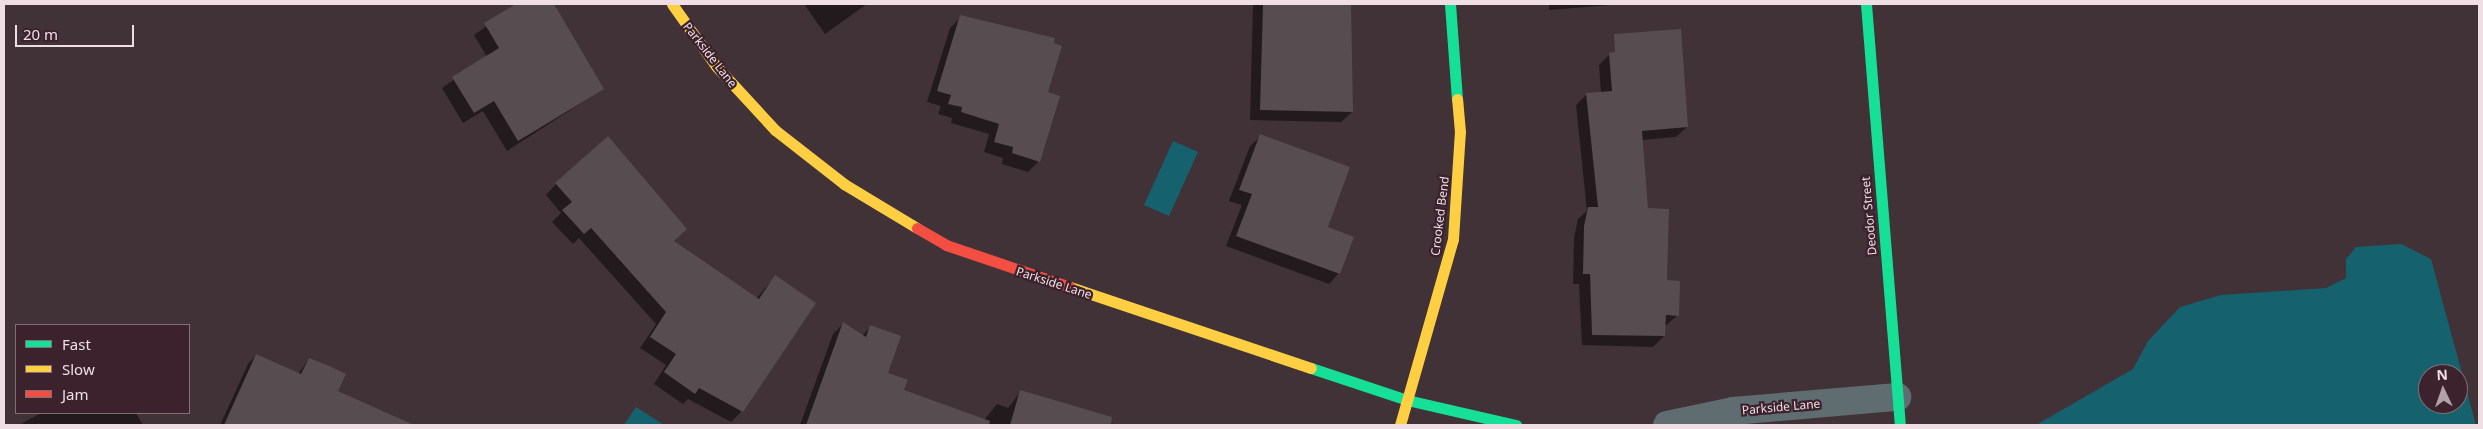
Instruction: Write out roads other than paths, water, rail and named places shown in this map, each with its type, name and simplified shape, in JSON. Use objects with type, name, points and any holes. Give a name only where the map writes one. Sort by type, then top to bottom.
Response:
[{"type":"street","name":"Parkside Lane","points":[[672,4],[716,66],[776,130],[844,184],[907,224],[992,263],[1407,400],[1516,425]]},
{"type":"street","name":"Crooked Bend","points":[[1400,425],[1453,240],[1460,132],[1450,4]]},
{"type":"street","name":"Deodor Street","points":[[1866,4],[1900,425]]},
{"type":"street","name":"Parkside Lane","points":[[1666,425],[1733,411],[1898,397]]},
{"type":"water","points":[[1173,141],[1198,152],[1169,216],[1144,205]]},
{"type":"water","points":[[2401,244],[2431,259],[2459,364],[2418,364],[2418,414],[2468,414],[2468,395],[2476,425],[2036,425],[2133,369],[2148,341],[2180,307],[2221,295],[2326,288],[2346,278],[2346,259],[2356,247]]},
{"type":"water","points":[[636,407],[664,425],[624,425]]}]
